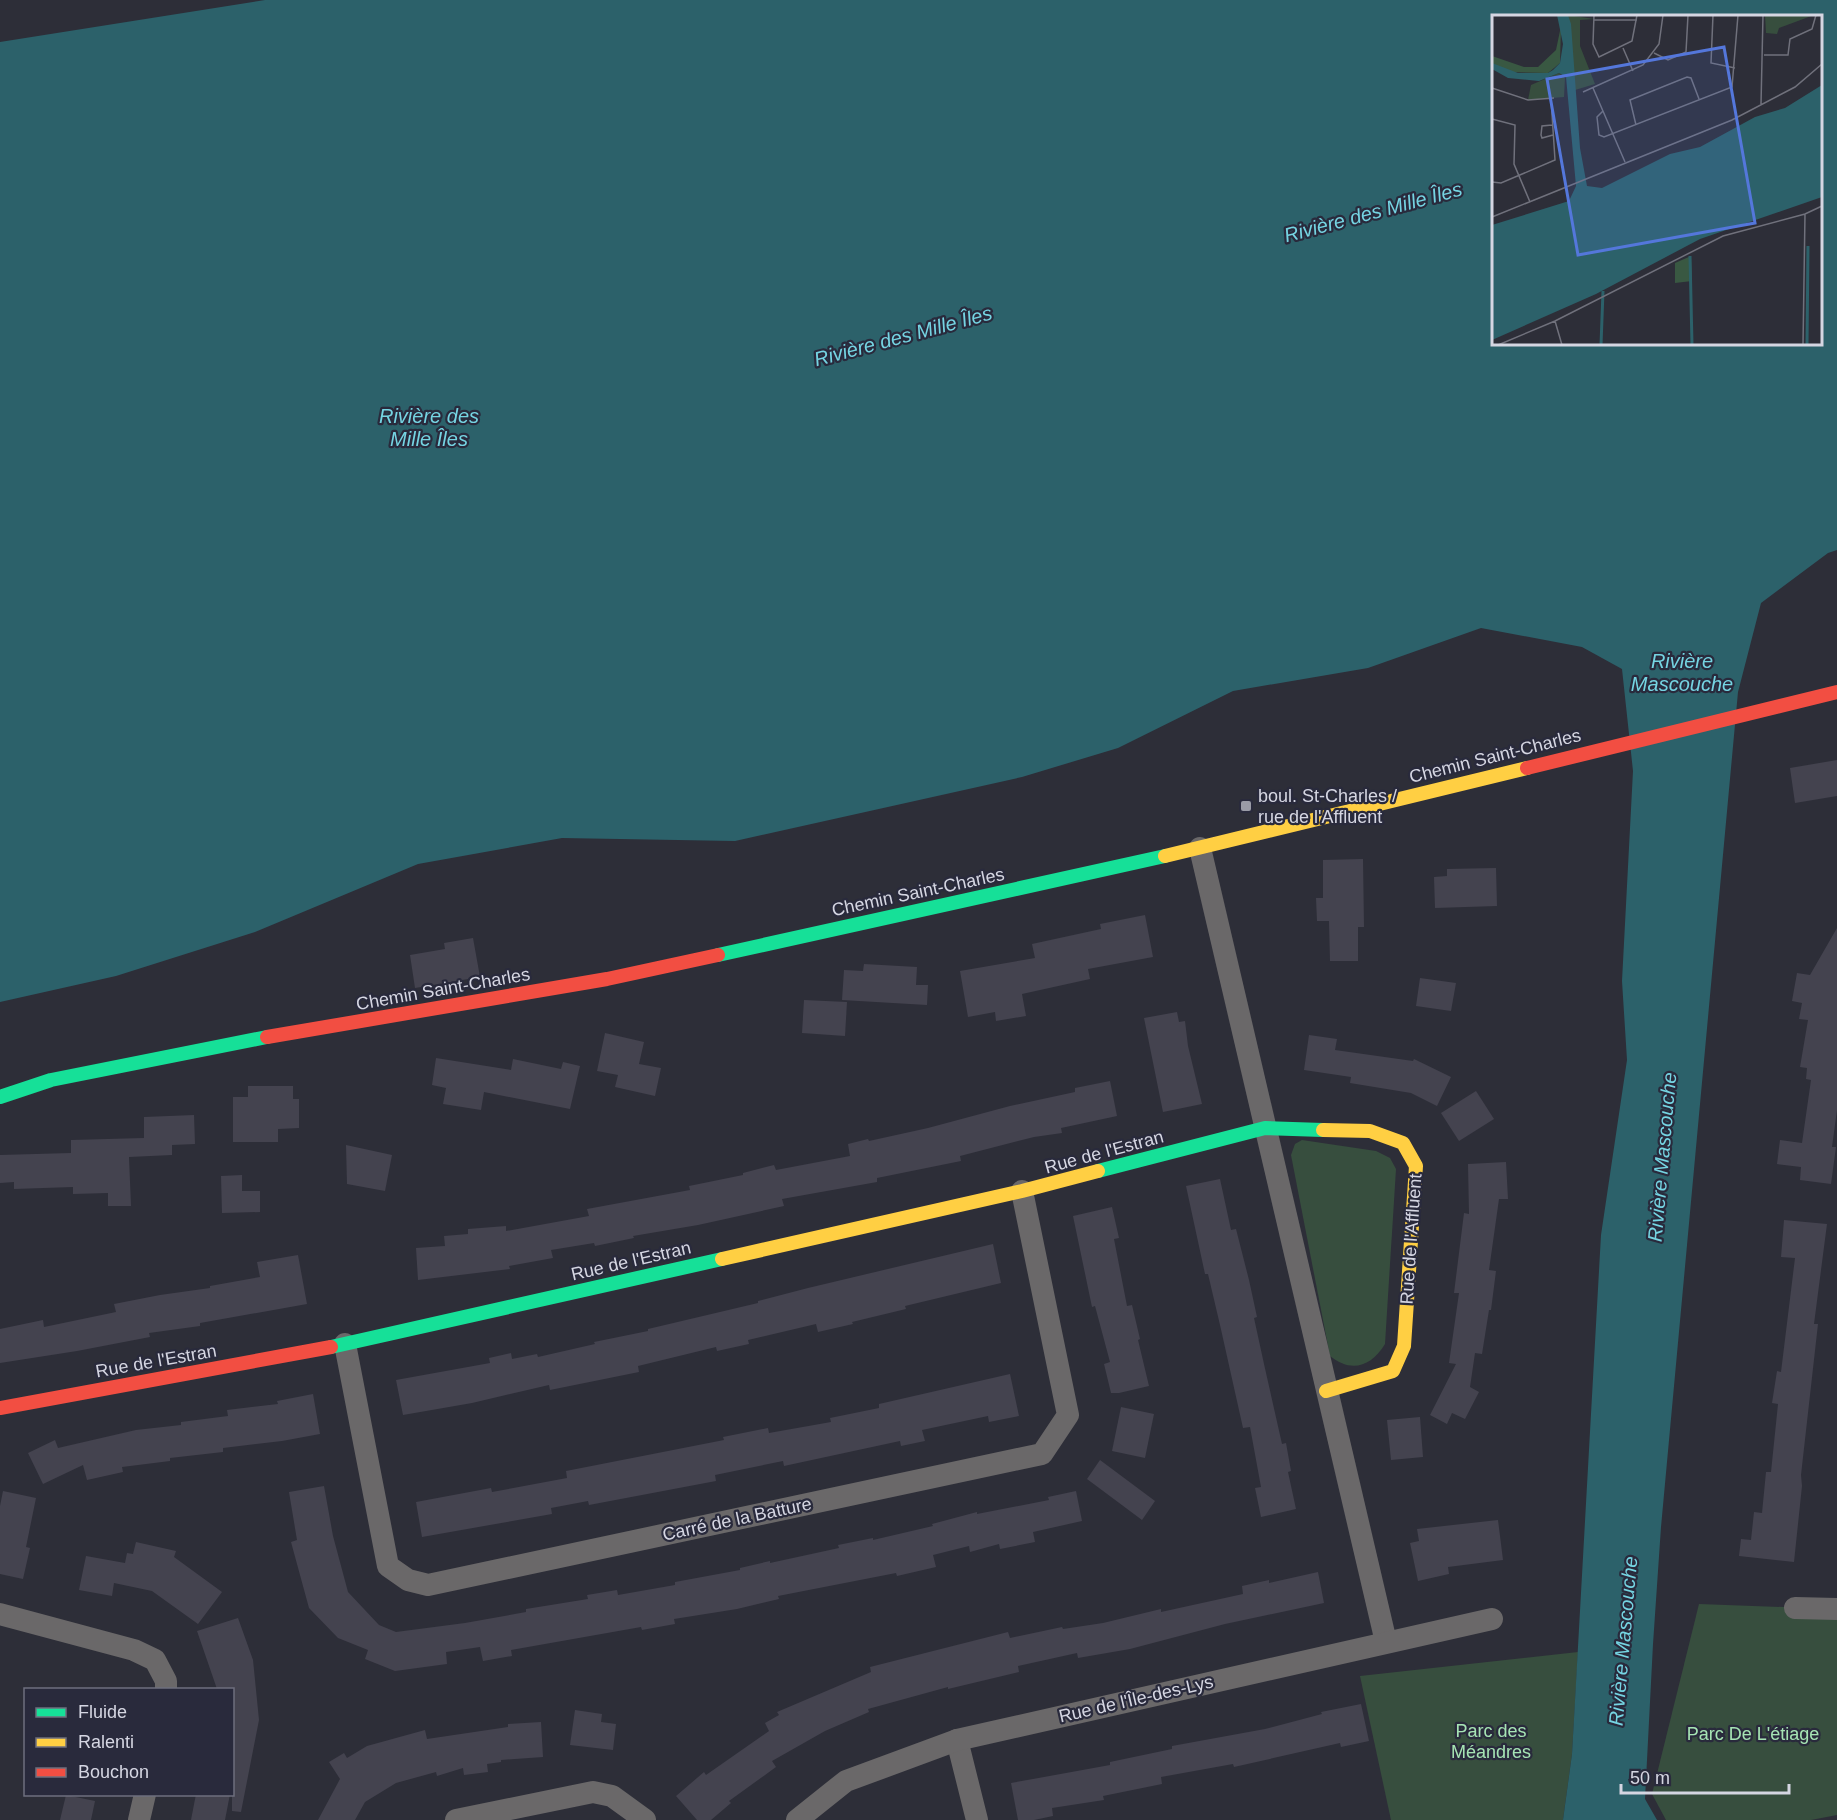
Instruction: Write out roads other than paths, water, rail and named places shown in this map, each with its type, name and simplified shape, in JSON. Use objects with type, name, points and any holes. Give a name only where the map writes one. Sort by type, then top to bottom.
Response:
[{"type":"main road","name":"Chemin Saint-Charles","points":[[0,1097],[51,1080],[273,1036],[607,979],[1200,848],[1837,692]]},
{"type":"main road","name":"Rue de l'Estran","points":[[0,1408],[345,1344],[1022,1191],[1265,1128]]},
{"type":"main road","name":"Rue de l'Affluent","points":[[1265,1128],[1370,1131],[1403,1143],[1416,1166],[1404,1346],[1393,1371],[1326,1391]]},
{"type":"street","points":[[1200,848],[1386,1642]]},
{"type":"street","name":"Carré de la Batture","points":[[345,1344],[388,1566],[408,1580],[428,1585],[1042,1454],[1068,1415],[1022,1191]]},
{"type":"street","points":[[1795,1608],[1836,1604]]},
{"type":"street","points":[[0,1614],[134,1650],[155,1660],[166,1681],[166,1688]]},
{"type":"street","name":"Rue de l'Île-des-Lys","points":[[797,1820],[846,1780],[957,1740],[1492,1619]]},
{"type":"street","points":[[957,1740],[977,1820]]},
{"type":"street","points":[[456,1820],[593,1792],[612,1796],[645,1820]]},
{"type":"street","points":[[139,1820],[145,1796]]},
{"type":"water","name":"Rivière des Mille Îles","points":[[265,0],[1837,0],[1837,550],[1828,553],[1761,603],[1738,692],[1661,1527],[1645,1799],[1657,1820],[1563,1820],[1572,1754],[1601,1235],[1627,1060],[1622,981],[1633,771],[1622,669],[1582,647],[1481,628],[1368,668],[1233,691],[1118,748],[1022,777],[735,841],[562,838],[418,864],[255,932],[116,976],[0,1002],[0,42]]},
{"type":"place","name":"boul. St-Charles / rue de l'Affluent","points":[[1246,806]]},
{"type":"water label","name":"Rivière Mascouche","points":[[1682,672]]},
{"type":"water label","name":"Rivière Mascouche","points":[[1662,1157]]},
{"type":"water label","name":"Rivière Mascouche","points":[[1623,1641]]},
{"type":"park label","name":"Parc De L'étiage","points":[[1753,1734]]},
{"type":"park label","name":"Parc des Méandres","points":[[1491,1741]]}]
